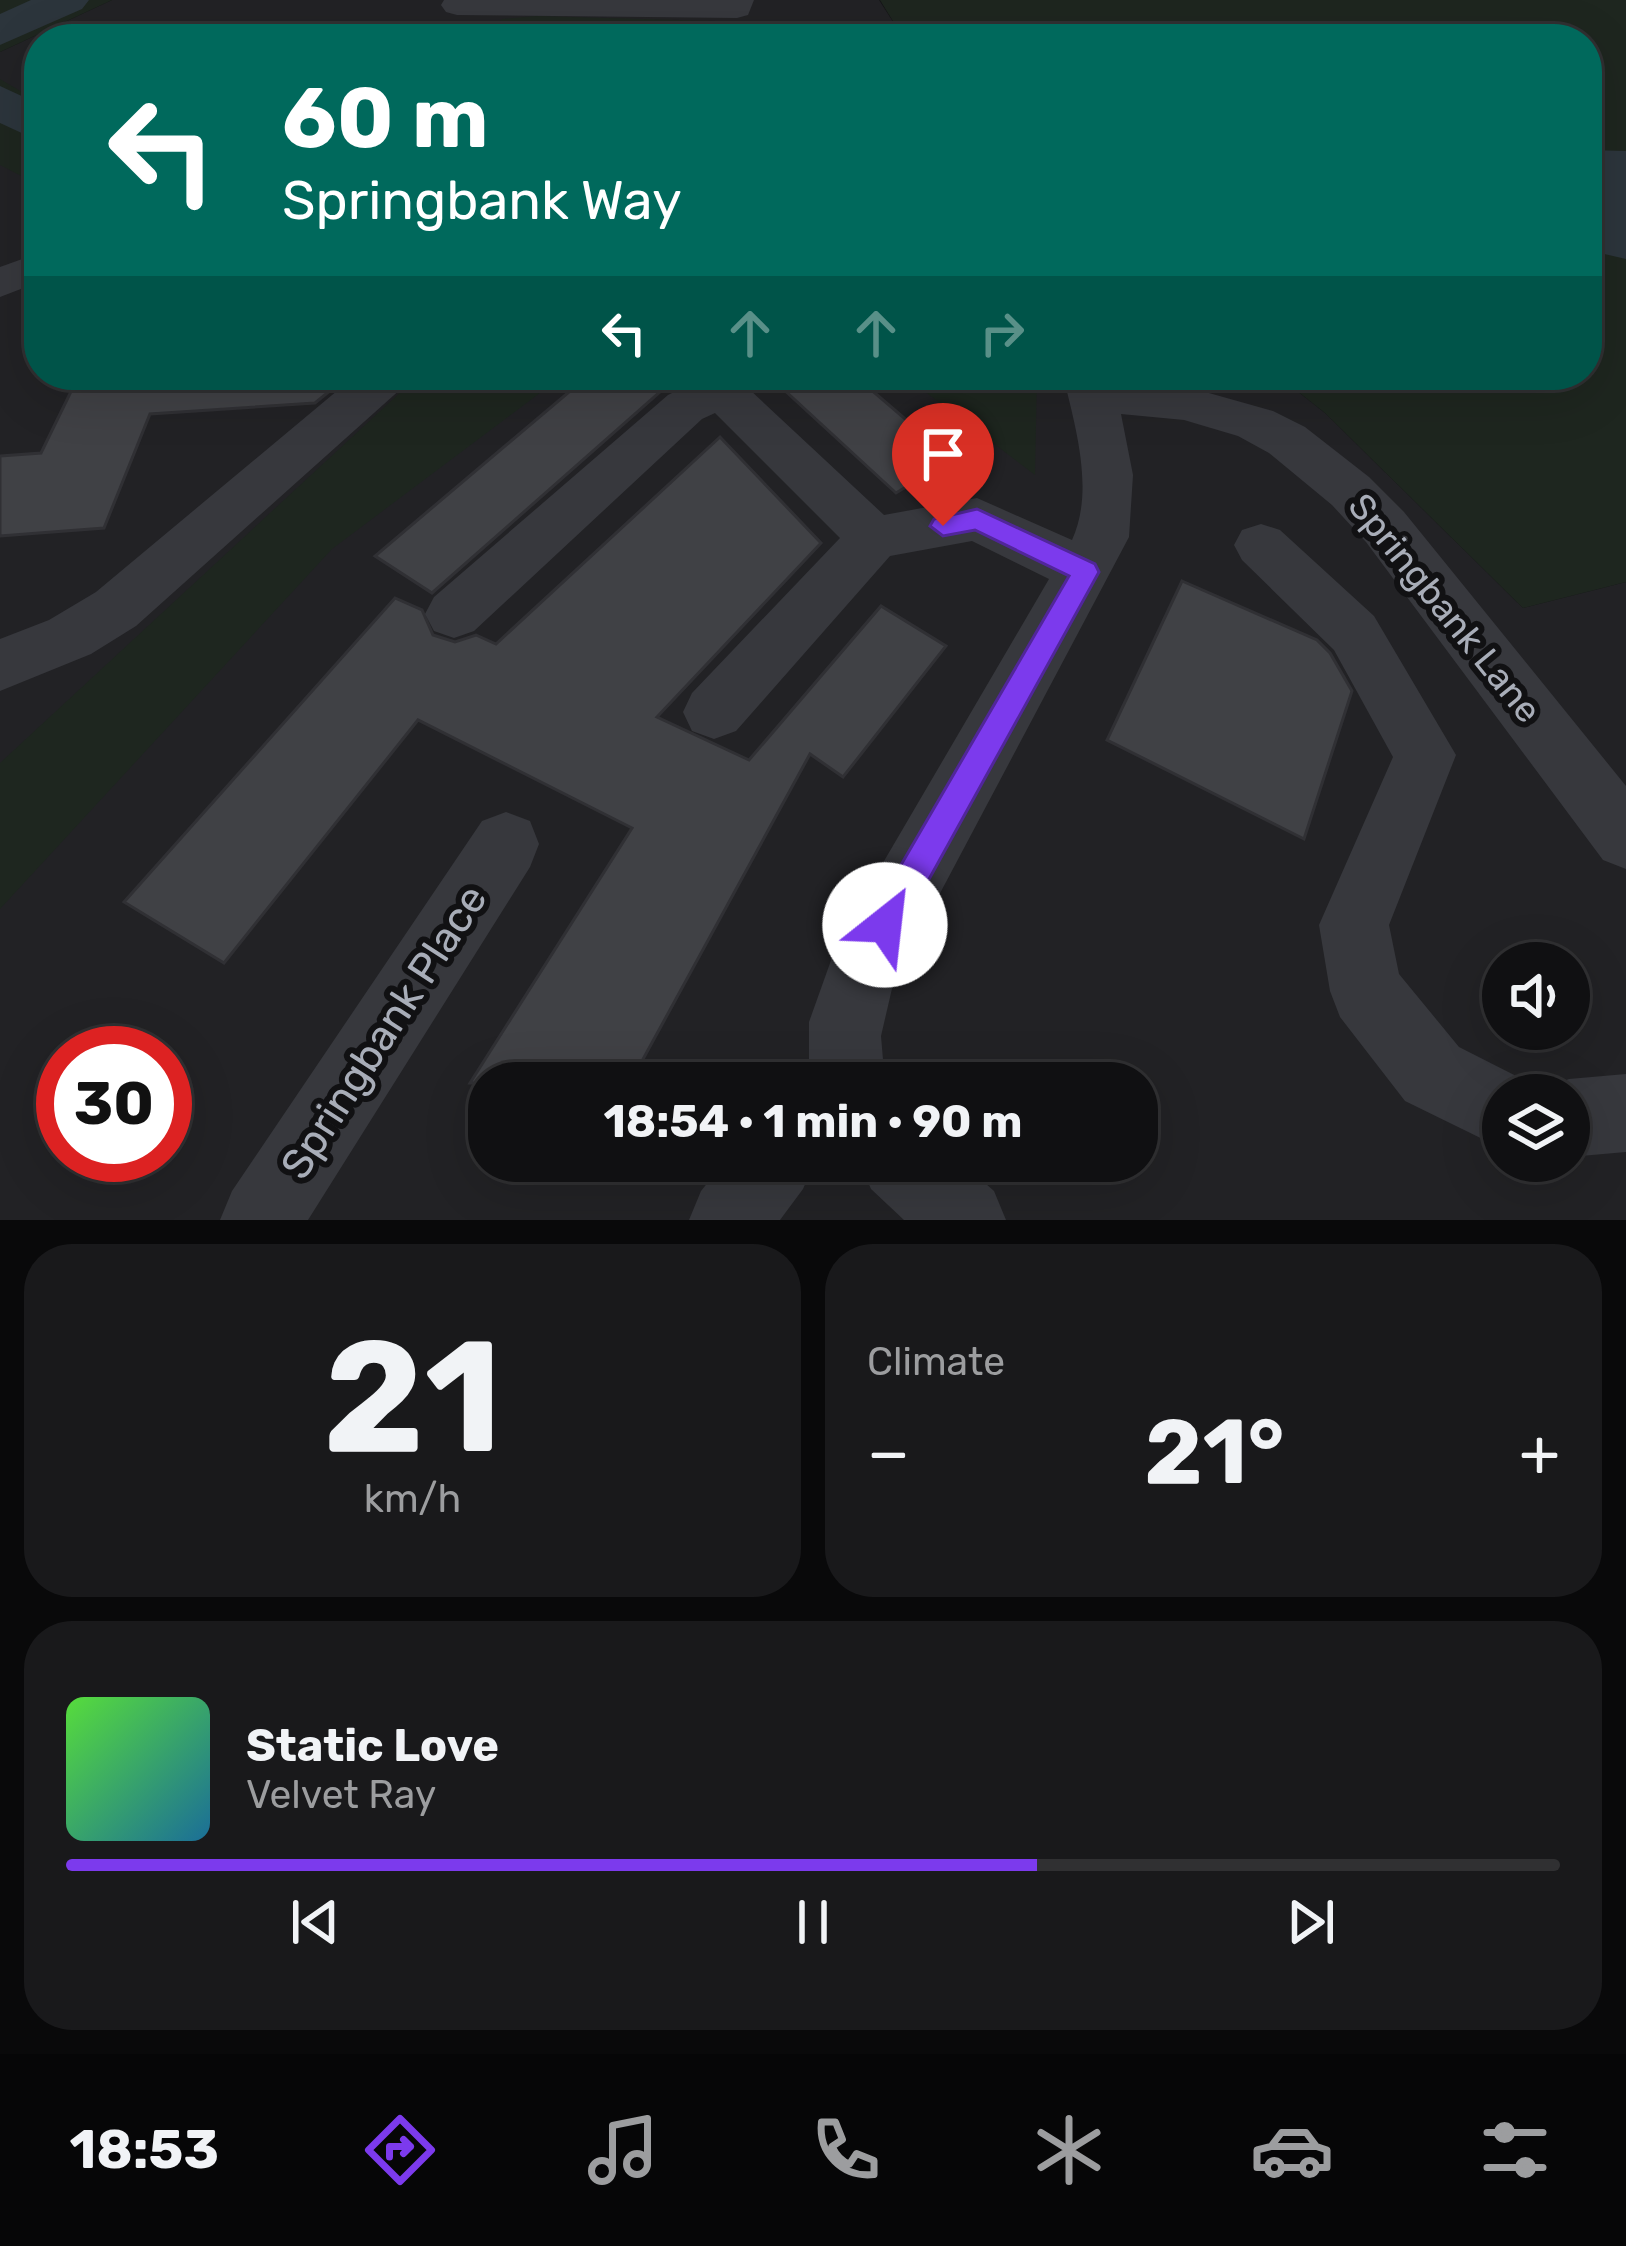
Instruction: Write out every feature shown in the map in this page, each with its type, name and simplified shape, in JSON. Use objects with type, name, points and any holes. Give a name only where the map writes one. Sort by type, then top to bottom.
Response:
[{"type":"street","points":[[458,3],[737,8],[738,0]]},
{"type":"street","points":[[0,664],[70,637],[116,609],[369,390]]},
{"type":"street","points":[[454,614],[704,390]]},
{"type":"street","points":[[720,390],[874,538]]},
{"type":"street","points":[[843,1062],[845,1009],[864,963],[1086,572],[1110,505],[1110,467],[1091,390]]},
{"type":"street","name":"Springbank Lane","points":[[1115,390],[1243,415],[1281,435],[1343,482],[1385,527],[1626,837]]},
{"type":"street","points":[[714,712],[874,538],[977,519],[1086,572]]},
{"type":"street","points":[[1261,545],[1354,633],[1425,755],[1354,925],[1366,991],[1432,1074],[1482,1099]]},
{"type":"street","name":"Springbank Place","points":[[262,1220],[506,844]]},
{"type":"street","points":[[730,1220],[759,1182]]},
{"type":"street","points":[[922,1182],[965,1220]]},
{"type":"shaded area","points":[[0,0],[112,0],[60,24],[24,24],[24,41],[0,52]]},
{"type":"shaded area","points":[[112,0],[879,0],[894,24],[60,24]]},
{"type":"shaded area","points":[[880,0],[1626,0],[1626,582],[1523,608],[1296,390],[1602,390],[1602,24],[895,24]]},
{"type":"shaded area","points":[[536,16],[756,24],[497,24],[502,19]]},
{"type":"shaded area","points":[[24,41],[24,390],[1296,390],[1523,608],[1626,582],[1626,1220],[0,1220],[0,52]]},
{"type":"shaded area","points":[[0,79],[24,93],[24,177],[0,165]]},
{"type":"shaded area","points":[[1602,150],[1626,151],[1626,259],[1602,253]]},
{"type":"shaded area","points":[[403,390],[544,390],[332,549],[0,909],[0,763]]},
{"type":"shaded area","points":[[923,390],[1037,390],[1035,475]]},
{"type":"building","points":[[72,390],[331,390],[315,403],[150,414],[104,528],[0,536],[0,456],[41,453]]},
{"type":"building","points":[[571,390],[662,390],[432,593],[375,556]]},
{"type":"building","points":[[784,390],[872,390],[952,459],[896,493]]},
{"type":"building","points":[[720,437],[821,543],[657,717],[749,760],[881,606],[946,646],[843,777],[810,754],[641,1062],[483,1062],[632,828],[418,720],[224,963],[124,902],[395,598],[422,610],[433,635],[455,642],[476,635],[496,644]]},
{"type":"building","points":[[1182,581],[1317,640],[1352,691],[1304,839],[1107,740]]},
{"type":"waterway","points":[[0,31],[67,0]]},
{"type":"waterway","points":[[0,101],[24,116]]},
{"type":"route","points":[[885,925],[1086,572],[977,519],[943,526]]}]
